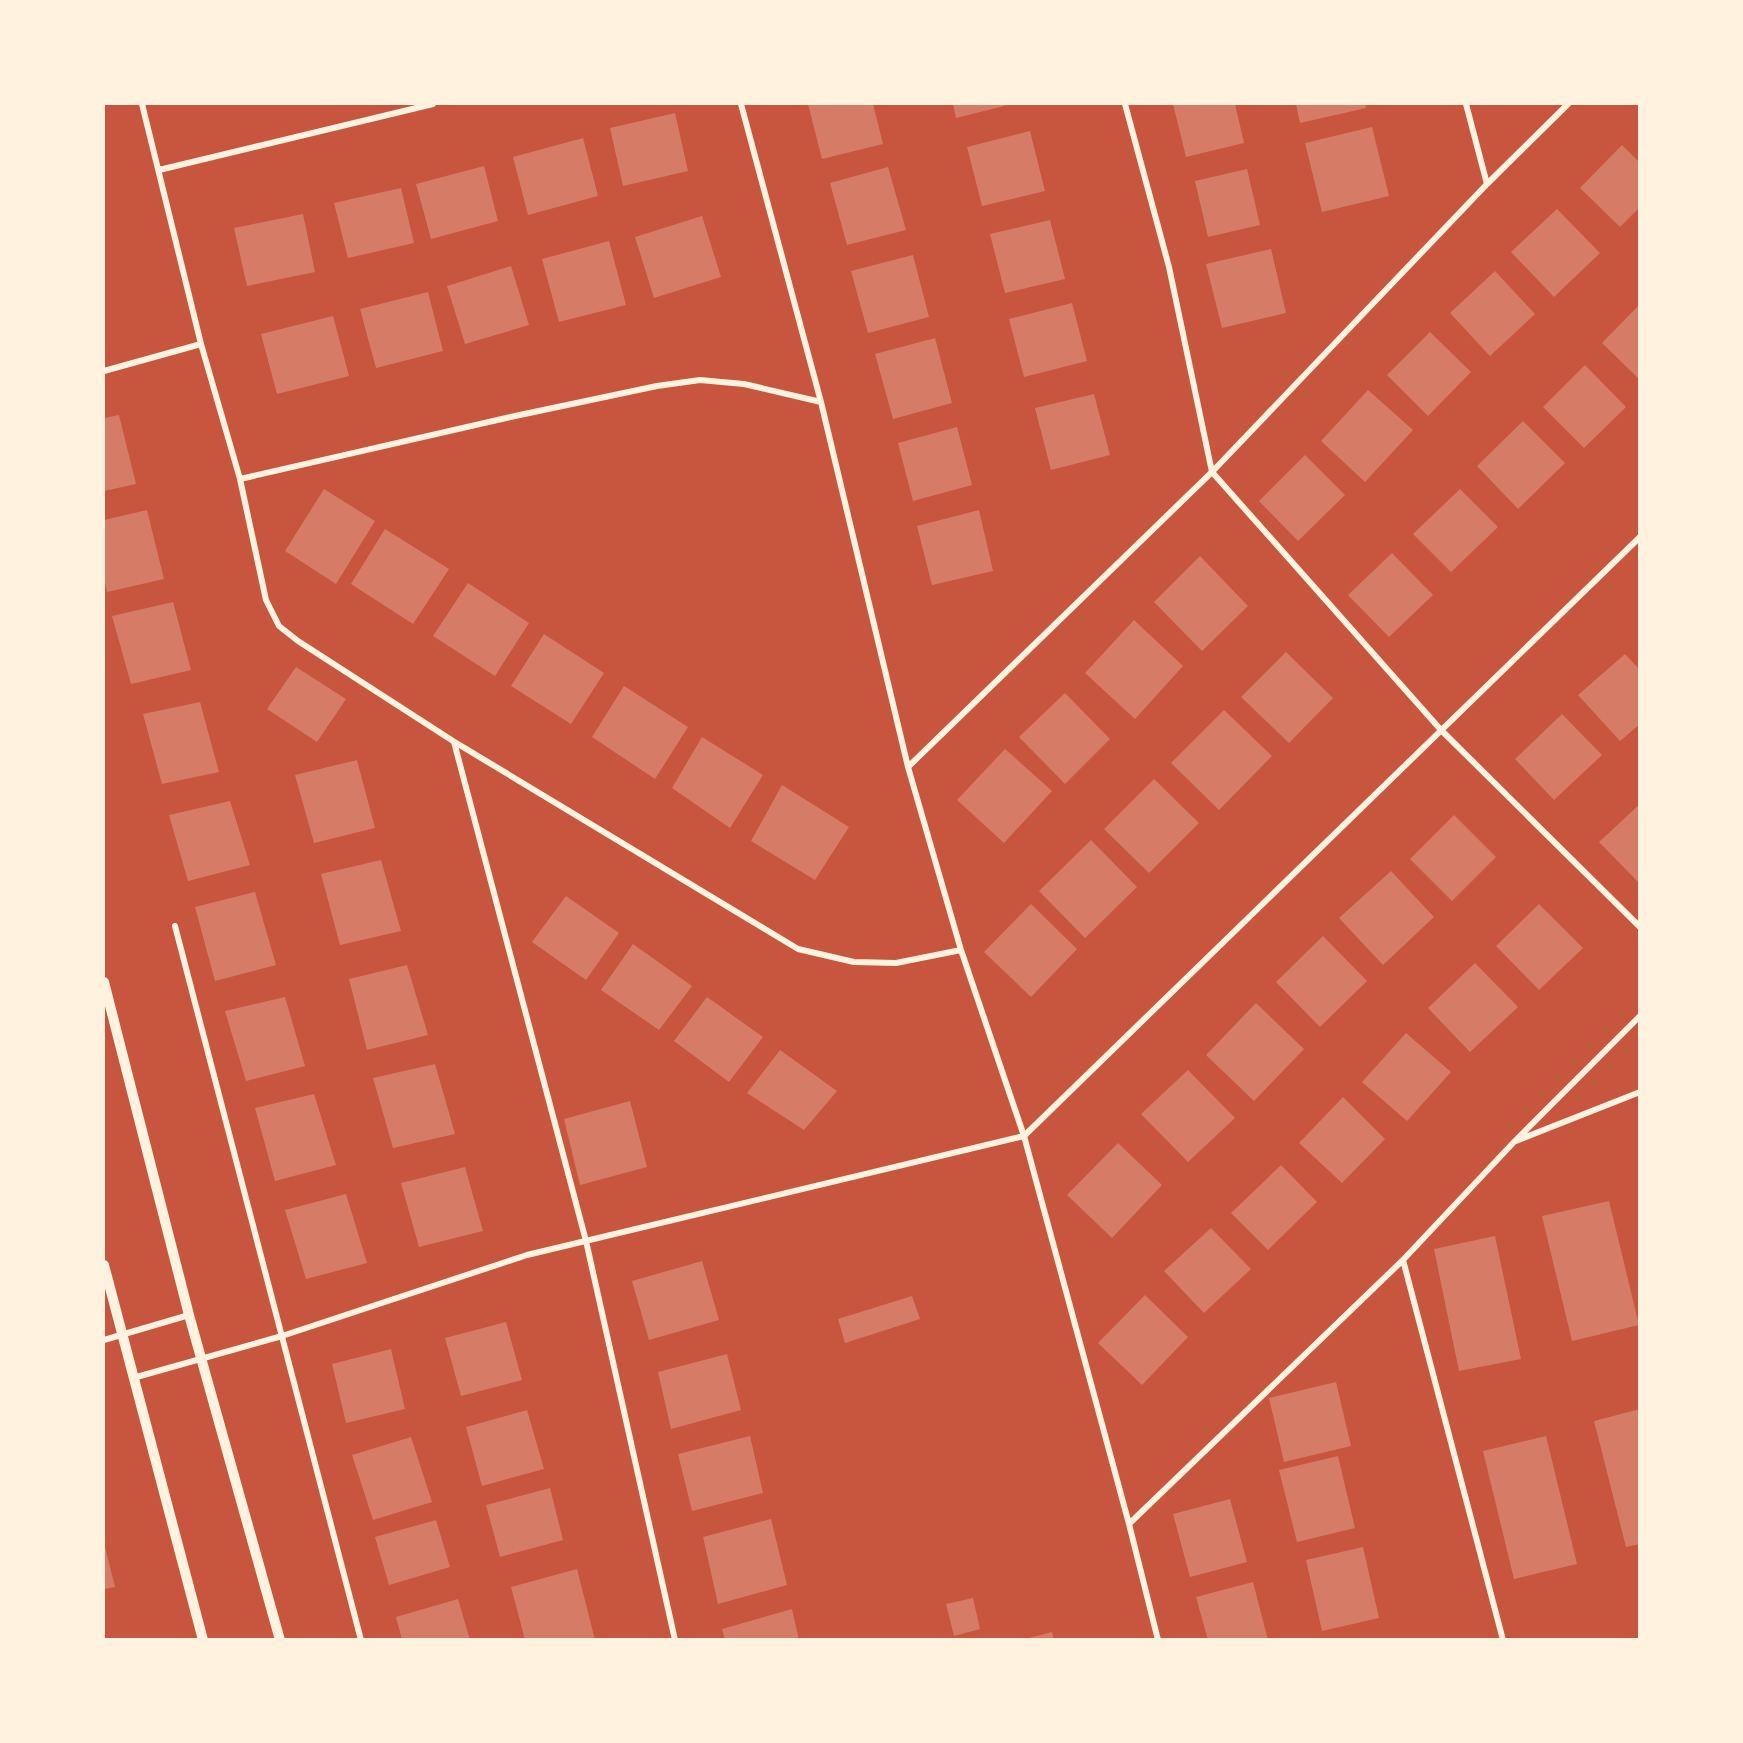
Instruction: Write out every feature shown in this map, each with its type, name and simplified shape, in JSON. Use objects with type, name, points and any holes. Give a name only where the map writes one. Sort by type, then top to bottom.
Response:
[{"type":"street","points":[[142,104],[201,344],[240,479],[266,600],[279,626],[298,641],[453,741],[798,949],[855,962],[896,963],[961,950]]},
{"type":"street","points":[[159,170],[433,104]]},
{"type":"street","points":[[741,104],[821,402],[908,767],[961,950],[1024,1136],[1158,1640]]},
{"type":"street","points":[[1125,104],[1169,267],[1212,472],[1441,730],[1640,927]]},
{"type":"street","points":[[1466,104],[1487,184]]},
{"type":"street","points":[[908,767],[1212,472],[1487,184],[1568,104]]},
{"type":"street","points":[[104,371],[201,344]]},
{"type":"street","points":[[240,479],[526,414],[657,386],[700,380],[744,384],[821,402]]},
{"type":"street","points":[[133,1378],[282,1336],[527,1255],[1024,1136],[1640,537]]},
{"type":"street","points":[[453,741],[586,1241],[675,1640]]},
{"type":"street","points":[[175,926],[361,1640]]},
{"type":"street","points":[[104,982],[200,1358],[280,1640]]},
{"type":"street","points":[[1129,1524],[1403,1260],[1513,1143],[1640,1016]]},
{"type":"street","points":[[1513,1143],[1640,1092]]},
{"type":"street","points":[[1403,1260],[1503,1640]]},
{"type":"street","points":[[104,1265],[203,1640]]},
{"type":"street","points":[[104,1340],[189,1315]]},
{"type":"building","points":[[808,104],[873,104],[883,144],[822,159]]},
{"type":"building","points":[[953,104],[1012,104],[956,118]]},
{"type":"building","points":[[1173,104],[1235,104],[1244,143],[1186,157]]},
{"type":"building","points":[[1296,104],[1365,104],[1366,108],[1300,123]]},
{"type":"building","points":[[675,113],[688,171],[623,186],[610,128]]},
{"type":"building","points":[[1372,127],[1389,196],[1322,212],[1305,143]]},
{"type":"building","points":[[1030,131],[1045,191],[982,206],[967,147]]},
{"type":"building","points":[[583,138],[598,196],[528,215],[513,157]]},
{"type":"building","points":[[1622,145],[1640,163],[1640,207],[1620,227],[1580,188]]},
{"type":"building","points":[[484,166],[498,221],[431,239],[416,184]]},
{"type":"building","points":[[888,167],[906,230],[847,245],[830,183]]},
{"type":"building","points":[[1247,169],[1260,225],[1208,237],[1195,181]]},
{"type":"building","points":[[401,188],[414,243],[348,258],[334,203]]},
{"type":"building","points":[[1557,209],[1600,253],[1554,297],[1511,252]]},
{"type":"building","points":[[303,214],[315,272],[247,286],[234,228]]},
{"type":"building","points":[[702,216],[721,277],[654,298],[635,237]]},
{"type":"building","points":[[1050,220],[1065,279],[1005,293],[990,234]]},
{"type":"building","points":[[609,241],[626,305],[559,322],[542,259]]},
{"type":"building","points":[[1271,249],[1286,313],[1222,328],[1206,264]]},
{"type":"building","points":[[913,255],[929,317],[868,333],[851,271]]},
{"type":"building","points":[[511,266],[529,325],[465,344],[447,286]]},
{"type":"building","points":[[1495,271],[1535,314],[1490,356],[1450,313]]},
{"type":"building","points":[[428,292],[443,351],[376,368],[360,309]]},
{"type":"building","points":[[1072,303],[1087,361],[1024,377],[1009,319]]},
{"type":"building","points":[[1640,304],[1640,380],[1602,343]]},
{"type":"building","points":[[333,316],[349,376],[277,394],[261,334]]},
{"type":"building","points":[[1430,332],[1471,372],[1428,416],[1387,375]]},
{"type":"building","points":[[935,338],[952,403],[893,419],[875,354]]},
{"type":"building","points":[[1585,365],[1626,407],[1584,448],[1543,407]]},
{"type":"building","points":[[1368,390],[1413,430],[1365,482],[1321,441]]},
{"type":"building","points":[[1094,394],[1110,455],[1051,470],[1035,408]]},
{"type":"building","points":[[119,415],[136,484],[104,491],[104,418]]},
{"type":"building","points":[[1523,421],[1565,463],[1518,509],[1477,466]]},
{"type":"building","points":[[957,427],[972,485],[913,501],[898,443]]},
{"type":"building","points":[[1305,455],[1345,495],[1298,541],[1259,501]]},
{"type":"building","points":[[324,489],[375,521],[336,584],[285,551]]},
{"type":"building","points":[[1460,489],[1498,527],[1451,572],[1413,534]]},
{"type":"building","points":[[147,510],[164,579],[107,592],[104,578],[104,520]]},
{"type":"building","points":[[979,510],[993,571],[932,585],[917,526]]},
{"type":"building","points":[[385,529],[449,569],[413,624],[351,584]]},
{"type":"building","points":[[1392,553],[1433,595],[1389,637],[1348,595]]},
{"type":"building","points":[[1200,556],[1248,606],[1202,651],[1154,602]]},
{"type":"building","points":[[468,583],[529,623],[495,676],[433,636]]},
{"type":"building","points":[[173,602],[191,670],[131,684],[112,616]]},
{"type":"building","points":[[1134,620],[1183,666],[1135,719],[1085,673]]},
{"type":"building","points":[[544,634],[604,673],[571,724],[511,686]]},
{"type":"building","points":[[1286,652],[1333,698],[1289,743],[1241,697]]},
{"type":"building","points":[[1625,654],[1640,670],[1640,724],[1620,741],[1578,695]]},
{"type":"building","points":[[296,667],[346,699],[317,742],[267,709]]},
{"type":"building","points":[[624,686],[688,727],[655,779],[592,737]]},
{"type":"building","points":[[1065,693],[1110,739],[1065,784],[1019,737]]},
{"type":"building","points":[[200,702],[219,772],[162,784],[143,714]]},
{"type":"building","points":[[1224,710],[1272,756],[1219,810],[1171,763]]},
{"type":"building","points":[[1562,714],[1602,755],[1554,800],[1515,759]]},
{"type":"building","points":[[702,737],[763,775],[730,828],[672,788]]},
{"type":"building","points":[[1005,749],[1052,791],[1004,843],[957,800]]},
{"type":"building","points":[[357,760],[375,828],[314,843],[295,775]]},
{"type":"building","points":[[1154,779],[1199,823],[1149,873],[1104,829]]},
{"type":"building","points":[[782,785],[849,827],[815,880],[751,841]]},
{"type":"building","points":[[230,801],[250,865],[188,881],[169,815]]},
{"type":"building","points":[[1640,804],[1640,884],[1599,842]]},
{"type":"building","points":[[1454,815],[1496,857],[1452,901],[1410,859]]},
{"type":"building","points":[[1091,840],[1137,887],[1085,938],[1039,891]]},
{"type":"building","points":[[381,860],[401,931],[340,945],[321,874]]},
{"type":"building","points":[[1391,871],[1434,917],[1383,965],[1339,918]]},
{"type":"building","points":[[255,892],[276,965],[215,981],[195,907]]},
{"type":"building","points":[[566,896],[619,933],[586,980],[532,942]]},
{"type":"building","points":[[1031,904],[1077,949],[1031,997],[984,952]]},
{"type":"building","points":[[1539,904],[1583,948],[1539,990],[1496,946]]},
{"type":"building","points":[[1323,936],[1367,981],[1320,1027],[1276,982]]},
{"type":"building","points":[[633,944],[692,986],[659,1030],[601,990]]},
{"type":"building","points":[[1475,963],[1518,1007],[1470,1052],[1428,1008]]},
{"type":"building","points":[[407,965],[428,1035],[367,1050],[349,979]]},
{"type":"building","points":[[285,997],[305,1066],[246,1081],[225,1011]]},
{"type":"building","points":[[707,997],[763,1037],[729,1082],[674,1041]]},
{"type":"building","points":[[1256,1003],[1304,1049],[1254,1101],[1206,1055]]},
{"type":"building","points":[[1406,1033],[1451,1072],[1407,1121],[1362,1082]]},
{"type":"building","points":[[780,1050],[837,1091],[804,1130],[747,1093]]},
{"type":"building","points":[[435,1064],[455,1134],[393,1148],[373,1078]]},
{"type":"building","points":[[1188,1070],[1235,1118],[1188,1162],[1141,1114]]},
{"type":"building","points":[[314,1094],[336,1165],[275,1181],[255,1108]]},
{"type":"building","points":[[1343,1097],[1385,1139],[1342,1183],[1299,1143]]},
{"type":"building","points":[[630,1101],[647,1167],[580,1185],[564,1119]]},
{"type":"building","points":[[1118,1143],[1162,1185],[1112,1238],[1067,1195]]},
{"type":"building","points":[[1281,1165],[1317,1202],[1268,1250],[1231,1213]]},
{"type":"building","points":[[465,1167],[483,1231],[419,1247],[401,1183]]},
{"type":"building","points":[[346,1194],[367,1263],[306,1279],[285,1210]]},
{"type":"building","points":[[1609,1201],[1639,1325],[1572,1341],[1542,1216]]},
{"type":"building","points":[[1211,1228],[1251,1269],[1204,1313],[1164,1271]]},
{"type":"building","points":[[1495,1236],[1521,1359],[1459,1371],[1434,1249]]},
{"type":"building","points":[[702,1261],[719,1320],[649,1340],[632,1281]]},
{"type":"building","points":[[1145,1295],[1188,1337],[1142,1385],[1098,1343]]},
{"type":"building","points":[[912,1296],[920,1319],[845,1343],[838,1319]]},
{"type":"building","points":[[506,1322],[522,1380],[461,1396],[445,1338]]},
{"type":"building","points":[[391,1349],[405,1409],[346,1423],[332,1364]]},
{"type":"building","points":[[727,1354],[741,1410],[671,1429],[658,1372]]},
{"type":"building","points":[[1336,1382],[1351,1446],[1284,1462],[1269,1398]]},
{"type":"building","points":[[1640,1409],[1640,1544],[1626,1547],[1594,1421]]},
{"type":"building","points":[[527,1410],[544,1469],[482,1486],[466,1427]]},
{"type":"building","points":[[750,1436],[763,1493],[692,1511],[678,1454]]},
{"type":"building","points":[[1546,1436],[1577,1564],[1514,1579],[1483,1451]]},
{"type":"building","points":[[411,1437],[432,1502],[373,1520],[352,1455]]},
{"type":"building","points":[[1338,1456],[1355,1528],[1297,1542],[1279,1470]]},
{"type":"building","points":[[550,1488],[563,1540],[500,1557],[486,1505]]},
{"type":"building","points":[[1230,1499],[1247,1562],[1190,1577],[1173,1514]]},
{"type":"building","points":[[771,1519],[787,1585],[718,1604],[703,1537]]},
{"type":"building","points":[[436,1520],[450,1567],[389,1585],[375,1537]]},
{"type":"building","points":[[104,1543],[115,1587],[104,1589]]},
{"type":"building","points":[[1363,1547],[1379,1618],[1322,1631],[1306,1560]]},
{"type":"building","points":[[577,1569],[595,1640],[525,1640],[511,1587]]},
{"type":"building","points":[[1253,1582],[1268,1640],[1208,1640],[1196,1597]]},
{"type":"building","points":[[973,1598],[980,1629],[954,1636],[946,1604]]},
{"type":"building","points":[[458,1599],[470,1640],[402,1640],[396,1617]]},
{"type":"building","points":[[792,1609],[799,1640],[725,1640],[722,1629]]},
{"type":"building","points":[[1052,1632],[1054,1640],[1025,1640],[1025,1639]]}]
